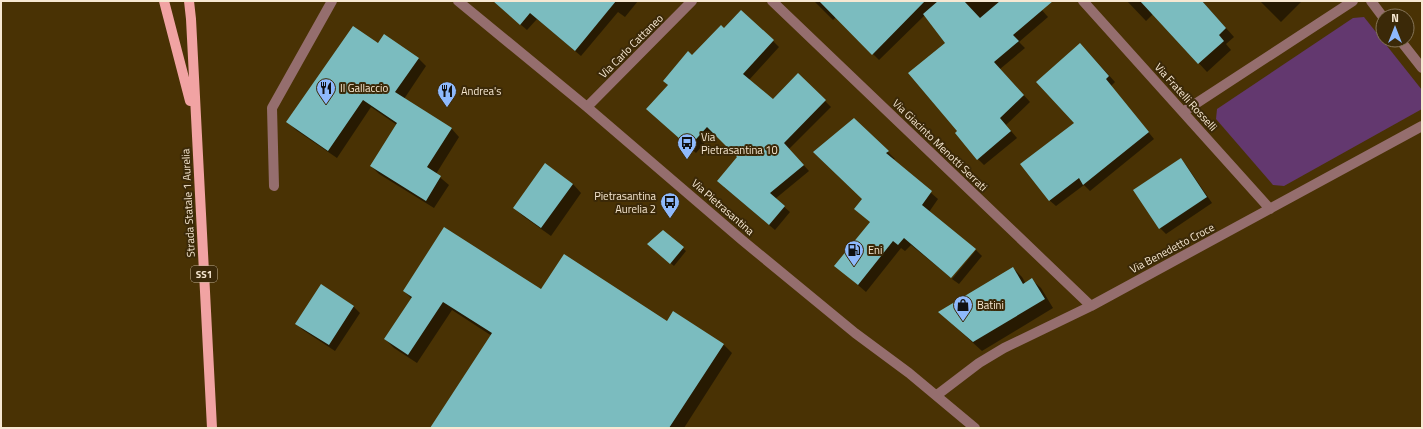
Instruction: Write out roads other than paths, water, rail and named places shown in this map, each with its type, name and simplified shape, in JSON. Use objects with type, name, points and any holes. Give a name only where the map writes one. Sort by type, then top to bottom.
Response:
[{"type":"main road","name":"Strada Statale 1 Aurelia","points":[[164,1],[195,120]]},
{"type":"main road","name":"Strada Statale 1 Aurelia","points":[[189,2],[212,428]]},
{"type":"street","points":[[274,186],[272,108],[332,1]]},
{"type":"street","name":"Via Pietrasantina","points":[[458,1],[587,107],[742,240],[855,333],[937,395],[975,428]]},
{"type":"street","name":"Via Carlo Cattaneo","points":[[587,107],[692,1]]},
{"type":"street","name":"Via Giacinto Menotti Serrati","points":[[772,1],[1091,306]]},
{"type":"street","name":"Via Fratelli Rosselli","points":[[1083,1],[1270,209]]},
{"type":"street","points":[[1183,112],[1353,1]]},
{"type":"street","points":[[1406,48],[1422,68]]},
{"type":"street","name":"Via Benedetto Croce","points":[[937,395],[979,363],[1004,348],[1091,306],[1422,126]]},
{"type":"place","name":"Il Gallaccio","points":[[326,105]]},
{"type":"place","name":"Andrea's","points":[[447,108]]},
{"type":"place","name":"Via Pietrasantina 10","points":[[687,160]]},
{"type":"place","name":"Pietrasantina Aurelia 2","points":[[670,219]]},
{"type":"place","name":"Eni","points":[[854,267]]},
{"type":"place","name":"Batini","points":[[963,322]]}]
